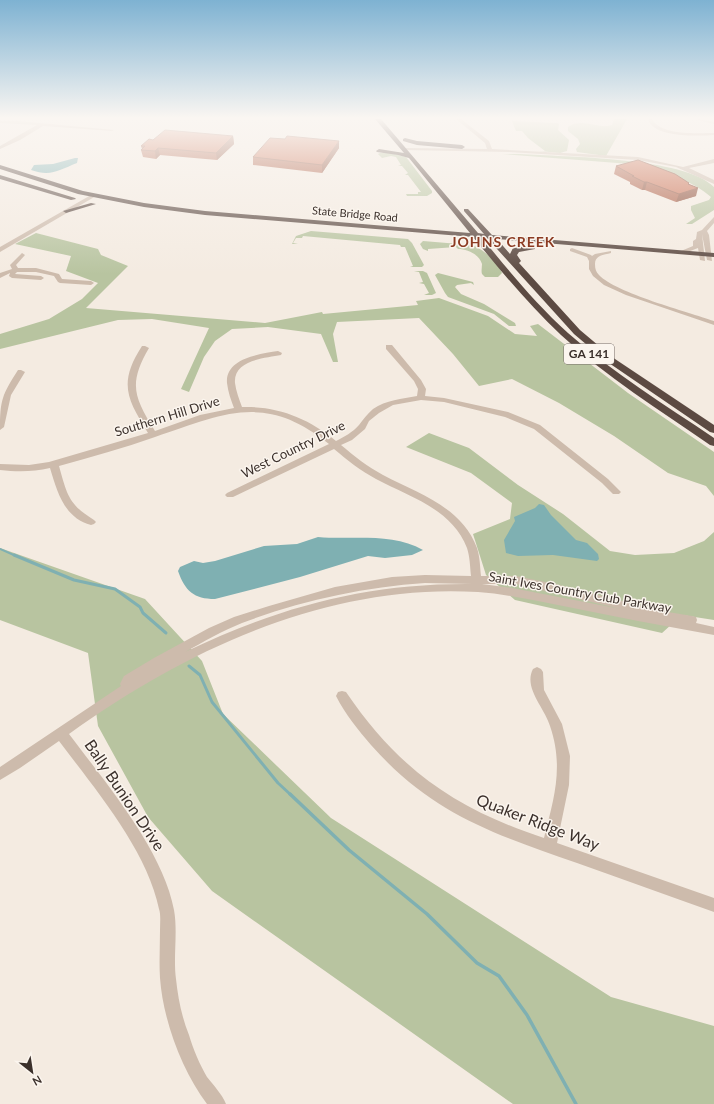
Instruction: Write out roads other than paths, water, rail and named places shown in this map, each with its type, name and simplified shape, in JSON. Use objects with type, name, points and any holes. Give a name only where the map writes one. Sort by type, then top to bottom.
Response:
[{"type":"highway","name":"State Bridge Road","points":[[11,171],[90,195],[156,207],[205,213],[476,235]]},
{"type":"highway","name":"GA 141","points":[[427,171],[486,239],[546,315],[600,363],[714,443]]},
{"type":"highway","name":"GA 141","points":[[429,171],[453,196]]},
{"type":"highway","points":[[0,177],[60,196],[97,205],[65,210],[66,201],[60,196]]},
{"type":"highway","name":"GA 141","points":[[459,208],[476,235],[486,239]]},
{"type":"highway","points":[[436,232],[451,230],[459,226],[460,223],[455,215],[459,208]]},
{"type":"highway","name":"State Bridge Road","points":[[186,219],[683,252],[709,256]]},
{"type":"highway","name":"State Bridge Road","points":[[486,239],[495,244],[532,247],[709,256]]},
{"type":"highway","name":"GA 141","points":[[495,244],[577,332],[609,359],[714,430]]},
{"type":"highway","points":[[514,264],[517,261],[513,255],[516,250],[532,247]]},
{"type":"street","points":[[690,171],[712,180]]},
{"type":"street","points":[[696,171],[708,176],[712,180]]},
{"type":"street","points":[[0,250],[90,195]]},
{"type":"street","points":[[0,244],[65,210]]},
{"type":"street","points":[[683,252],[696,247],[696,241],[699,240],[700,233],[704,231],[714,219]]},
{"type":"street","points":[[704,231],[709,256]]},
{"type":"street","points":[[699,240],[709,256]]},
{"type":"street","points":[[572,250],[586,254],[592,261]]},
{"type":"street","points":[[609,252],[597,255],[592,261],[592,269],[596,276],[606,284],[628,294],[714,323]]},
{"type":"street","points":[[22,255],[13,265],[15,268],[11,278],[41,278]]},
{"type":"street","points":[[0,276],[4,272],[15,268],[49,271],[57,274],[60,281],[90,283]]},
{"type":"street","points":[[389,347],[417,380],[422,389],[421,398]]},
{"type":"street","points":[[145,348],[134,369],[131,389],[135,406],[152,435]]},
{"type":"street","points":[[238,409],[231,381],[234,370],[250,359],[278,354]]},
{"type":"street","points":[[0,427],[7,395],[21,372]]},
{"type":"street","name":"West Country Drive","points":[[230,495],[356,433],[370,415],[382,406],[400,400],[421,398],[451,402],[508,415],[527,422],[546,433],[605,481],[616,492]]},
{"type":"street","name":"Southern Hill Drive","points":[[0,467],[32,468],[54,465],[152,435],[205,415],[238,409],[264,410],[290,416],[308,425],[372,473],[426,499],[449,516],[463,531],[471,548],[476,566],[477,584]]},
{"type":"street","points":[[54,465],[62,493],[68,506],[75,513],[91,522]]},
{"type":"street","name":"Saint Ives Country Club Parkway","points":[[0,774],[124,690],[218,641],[253,626],[306,608],[348,598],[394,590],[477,584],[668,623],[713,629]]},
{"type":"street","points":[[537,672],[538,690],[556,724],[564,756],[563,785],[549,847]]},
{"type":"street","name":"Quaker Ridge Way","points":[[342,696],[353,713],[378,745],[398,766],[448,803],[502,830],[714,905]]},
{"type":"street","name":"Bally Bunion Drive","points":[[61,734],[111,800],[149,859],[159,882],[167,910],[168,979],[172,1005],[181,1037],[201,1082],[218,1104]]},
{"type":"water","points":[[33,171],[59,171],[50,173]]},
{"type":"water","points":[[539,504],[544,505],[551,515],[576,540],[587,543],[598,554],[599,559],[597,561],[553,555],[518,556],[506,553],[504,540],[515,521],[514,517],[535,508]]},
{"type":"water","points":[[318,537],[385,539],[411,544],[423,550],[412,555],[385,558],[368,556],[300,577],[215,599],[201,597],[187,589],[178,571],[180,567],[194,561],[203,563],[215,561],[264,546],[297,544]]},
{"type":"waterway","points":[[0,549],[16,556]]},
{"type":"waterway","points":[[14,555],[74,580],[115,589],[140,607],[143,613],[166,633]]},
{"type":"waterway","points":[[189,666],[200,675],[212,702],[278,783],[291,795]]},
{"type":"waterway","points":[[290,794],[349,850],[427,914],[477,963],[499,976],[527,1015],[576,1104]]},
{"type":"district","name":"JOHNS CREEK","points":[[503,242]]}]
